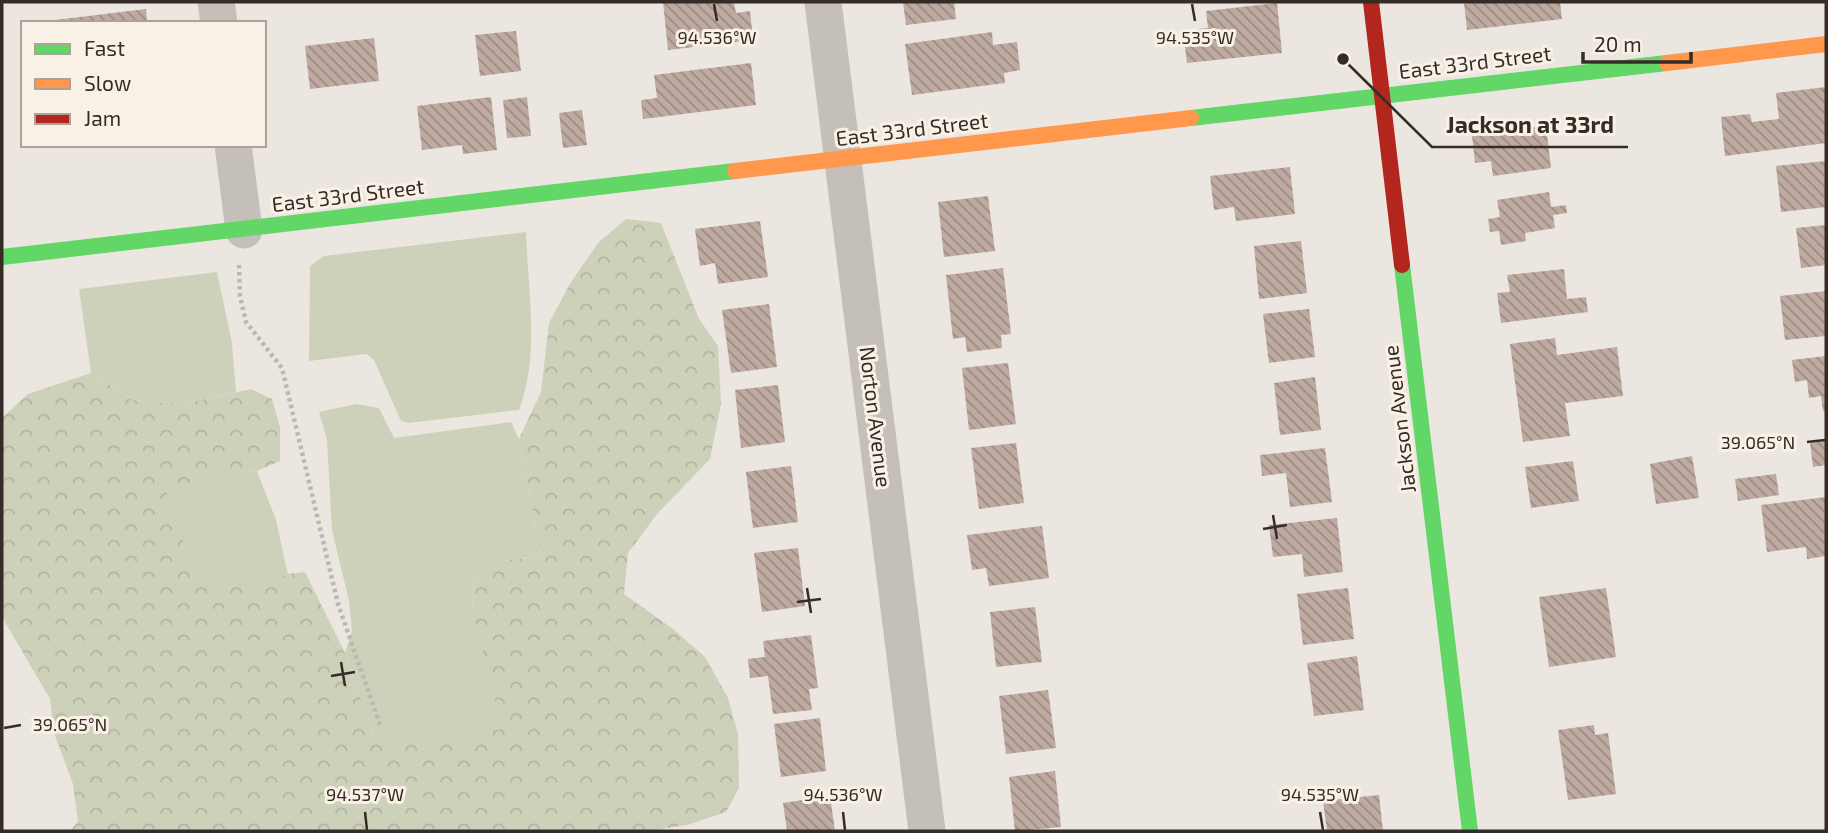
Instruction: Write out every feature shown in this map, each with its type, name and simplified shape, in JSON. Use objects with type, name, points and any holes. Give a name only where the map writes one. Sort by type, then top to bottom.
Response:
[{"type":"street","points":[[216,2],[219,21]]},
{"type":"street","name":"Norton Avenue","points":[[823,2],[927,831]]},
{"type":"street","name":"Jackson Avenue","points":[[1371,2],[1470,831]]},
{"type":"street","name":"East 33rd Street","points":[[2,257],[1826,44]]},
{"type":"street","points":[[233,147],[244,230]]},
{"type":"path","points":[[244,230],[238,267],[246,322],[282,368],[338,604],[380,725]]},
{"type":"green space","points":[[626,219],[661,223],[699,319],[718,346],[721,404],[710,459],[658,513],[628,553],[624,594],[673,629],[705,657],[728,698],[738,734],[739,788],[726,812],[687,825],[649,831],[70,831],[78,822],[73,784],[54,733],[50,699],[2,617],[2,418],[28,394],[91,373],[133,400],[182,404],[251,389],[272,399],[280,427],[280,461],[257,471],[209,476],[262,577],[305,572],[345,653],[374,736],[501,729],[472,609],[475,581],[488,563],[541,556],[519,439],[541,392],[549,323],[571,282],[598,243]]},
{"type":"green space","points":[[526,232],[531,345],[519,410],[408,423],[401,421],[374,360],[367,354],[309,361],[310,266],[324,256]]},
{"type":"green space","points":[[217,272],[232,343],[236,392],[182,404],[133,400],[91,373],[79,289]]},
{"type":"green space","points":[[356,404],[379,408],[394,438],[511,422],[519,439],[541,556],[488,563],[475,581],[472,609],[502,729],[401,746],[374,736],[345,653],[352,631],[349,601],[332,530],[327,440],[319,412]]},
{"type":"green space","points":[[257,471],[276,520],[288,575],[228,584],[195,568],[175,524],[166,491],[209,476]]},
{"type":"building","points":[[663,2],[734,2],[736,13],[750,11],[753,40],[668,50]]},
{"type":"building","points":[[903,2],[954,2],[956,19],[906,25]]},
{"type":"building","points":[[1560,2],[1562,19],[1467,30],[1464,3]]},
{"type":"building","points":[[1277,3],[1282,53],[1187,63],[1183,31],[1208,28],[1206,11]]},
{"type":"building","points":[[146,9],[147,21],[55,21]]},
{"type":"building","points":[[516,31],[521,71],[480,76],[475,35]]},
{"type":"building","points":[[992,32],[993,45],[1017,42],[1020,70],[1004,73],[1005,83],[912,95],[905,44]]},
{"type":"building","points":[[374,38],[379,81],[310,89],[305,46]]},
{"type":"building","points":[[751,63],[756,105],[643,119],[641,100],[657,98],[654,75]]},
{"type":"building","points":[[1826,87],[1826,143],[1725,156],[1721,117],[1750,114],[1752,122],[1779,119],[1776,93]]},
{"type":"building","points":[[491,97],[497,150],[463,154],[462,145],[422,150],[417,106]]},
{"type":"building","points":[[527,97],[531,136],[507,138],[503,100]]},
{"type":"building","points":[[582,110],[587,145],[563,148],[559,113]]},
{"type":"building","points":[[1546,126],[1551,168],[1493,176],[1491,161],[1475,163],[1472,135]]},
{"type":"building","points":[[1826,161],[1826,207],[1781,212],[1776,166]]},
{"type":"building","points":[[1290,167],[1295,214],[1236,221],[1234,207],[1214,210],[1210,176]]},
{"type":"building","points":[[1549,192],[1551,207],[1566,205],[1567,213],[1553,215],[1555,228],[1525,233],[1526,241],[1501,245],[1499,231],[1490,232],[1488,219],[1500,217],[1497,200]]},
{"type":"building","points":[[988,196],[995,251],[944,257],[938,202]]},
{"type":"building","points":[[760,221],[768,277],[718,284],[715,263],[700,266],[695,229]]},
{"type":"building","points":[[1826,225],[1826,265],[1801,268],[1796,228]]},
{"type":"building","points":[[1301,241],[1307,293],[1259,299],[1254,246]]},
{"type":"building","points":[[1003,268],[1011,334],[1001,335],[1002,348],[967,352],[965,337],[953,339],[946,275]]},
{"type":"building","points":[[1564,269],[1567,299],[1586,297],[1588,312],[1501,323],[1497,293],[1510,292],[1507,275]]},
{"type":"building","points":[[1826,291],[1826,336],[1785,340],[1780,296]]},
{"type":"building","points":[[769,304],[777,367],[731,373],[722,310]]},
{"type":"building","points":[[1309,309],[1315,357],[1269,363],[1263,314]]},
{"type":"building","points":[[1555,338],[1557,355],[1617,347],[1623,396],[1565,403],[1570,436],[1523,442],[1510,344]]},
{"type":"building","points":[[1826,356],[1826,411],[1823,411],[1821,396],[1809,398],[1807,380],[1795,382],[1792,360]]},
{"type":"building","points":[[1008,363],[1016,424],[969,430],[962,368]]},
{"type":"building","points":[[1315,377],[1321,430],[1280,435],[1274,383]]},
{"type":"building","points":[[778,385],[785,442],[741,448],[735,390]]},
{"type":"building","points":[[1826,441],[1826,465],[1813,467],[1810,443]]},
{"type":"building","points":[[1016,443],[1024,503],[979,509],[971,448]]},
{"type":"building","points":[[1325,448],[1332,502],[1290,507],[1286,473],[1262,476],[1260,455]]},
{"type":"building","points":[[1692,456],[1699,498],[1656,504],[1650,464]]},
{"type":"building","points":[[1573,461],[1579,501],[1531,508],[1525,467]]},
{"type":"building","points":[[791,466],[798,522],[753,528],[746,472]]},
{"type":"building","points":[[1776,474],[1779,495],[1738,501],[1735,479]]},
{"type":"building","points":[[1826,497],[1826,556],[1807,559],[1806,547],[1767,552],[1761,505]]},
{"type":"building","points":[[1337,518],[1343,572],[1304,577],[1302,554],[1273,557],[1269,525]]},
{"type":"building","points":[[1042,526],[1049,578],[989,586],[986,568],[972,570],[967,535]]},
{"type":"building","points":[[798,548],[805,606],[762,612],[754,553]]},
{"type":"building","points":[[1348,588],[1354,639],[1303,645],[1297,594]]},
{"type":"building","points":[[1606,588],[1616,657],[1549,667],[1539,597]]},
{"type":"building","points":[[1035,607],[1042,662],[996,667],[990,612]]},
{"type":"building","points":[[811,635],[818,688],[809,689],[812,710],[773,714],[768,676],[750,678],[748,659],[765,657],[763,641]]},
{"type":"building","points":[[1357,656],[1364,710],[1314,716],[1307,663]]},
{"type":"building","points":[[1048,690],[1056,748],[1006,754],[999,696]]},
{"type":"building","points":[[820,718],[826,771],[781,777],[774,724]]},
{"type":"building","points":[[1594,725],[1595,735],[1608,733],[1616,794],[1568,800],[1558,730]]},
{"type":"building","points":[[1055,771],[1061,827],[1015,831],[1009,777]]},
{"type":"building","points":[[1379,795],[1383,831],[1327,831],[1323,801]]},
{"type":"building","points":[[830,796],[835,831],[787,831],[783,803]]},
{"type":"traffic: fast","points":[[1191,118],[1667,63]]},
{"type":"traffic: fast","points":[[2,257],[735,171]]},
{"type":"traffic: fast","points":[[1402,265],[1470,831]]},
{"type":"traffic: slow","points":[[1667,63],[1826,44]]},
{"type":"traffic: slow","points":[[735,171],[1191,118]]},
{"type":"traffic: jam","points":[[1371,2],[1402,265]]},
{"type":"place","name":"Jackson at 33rd","points":[[1343,59]]}]
